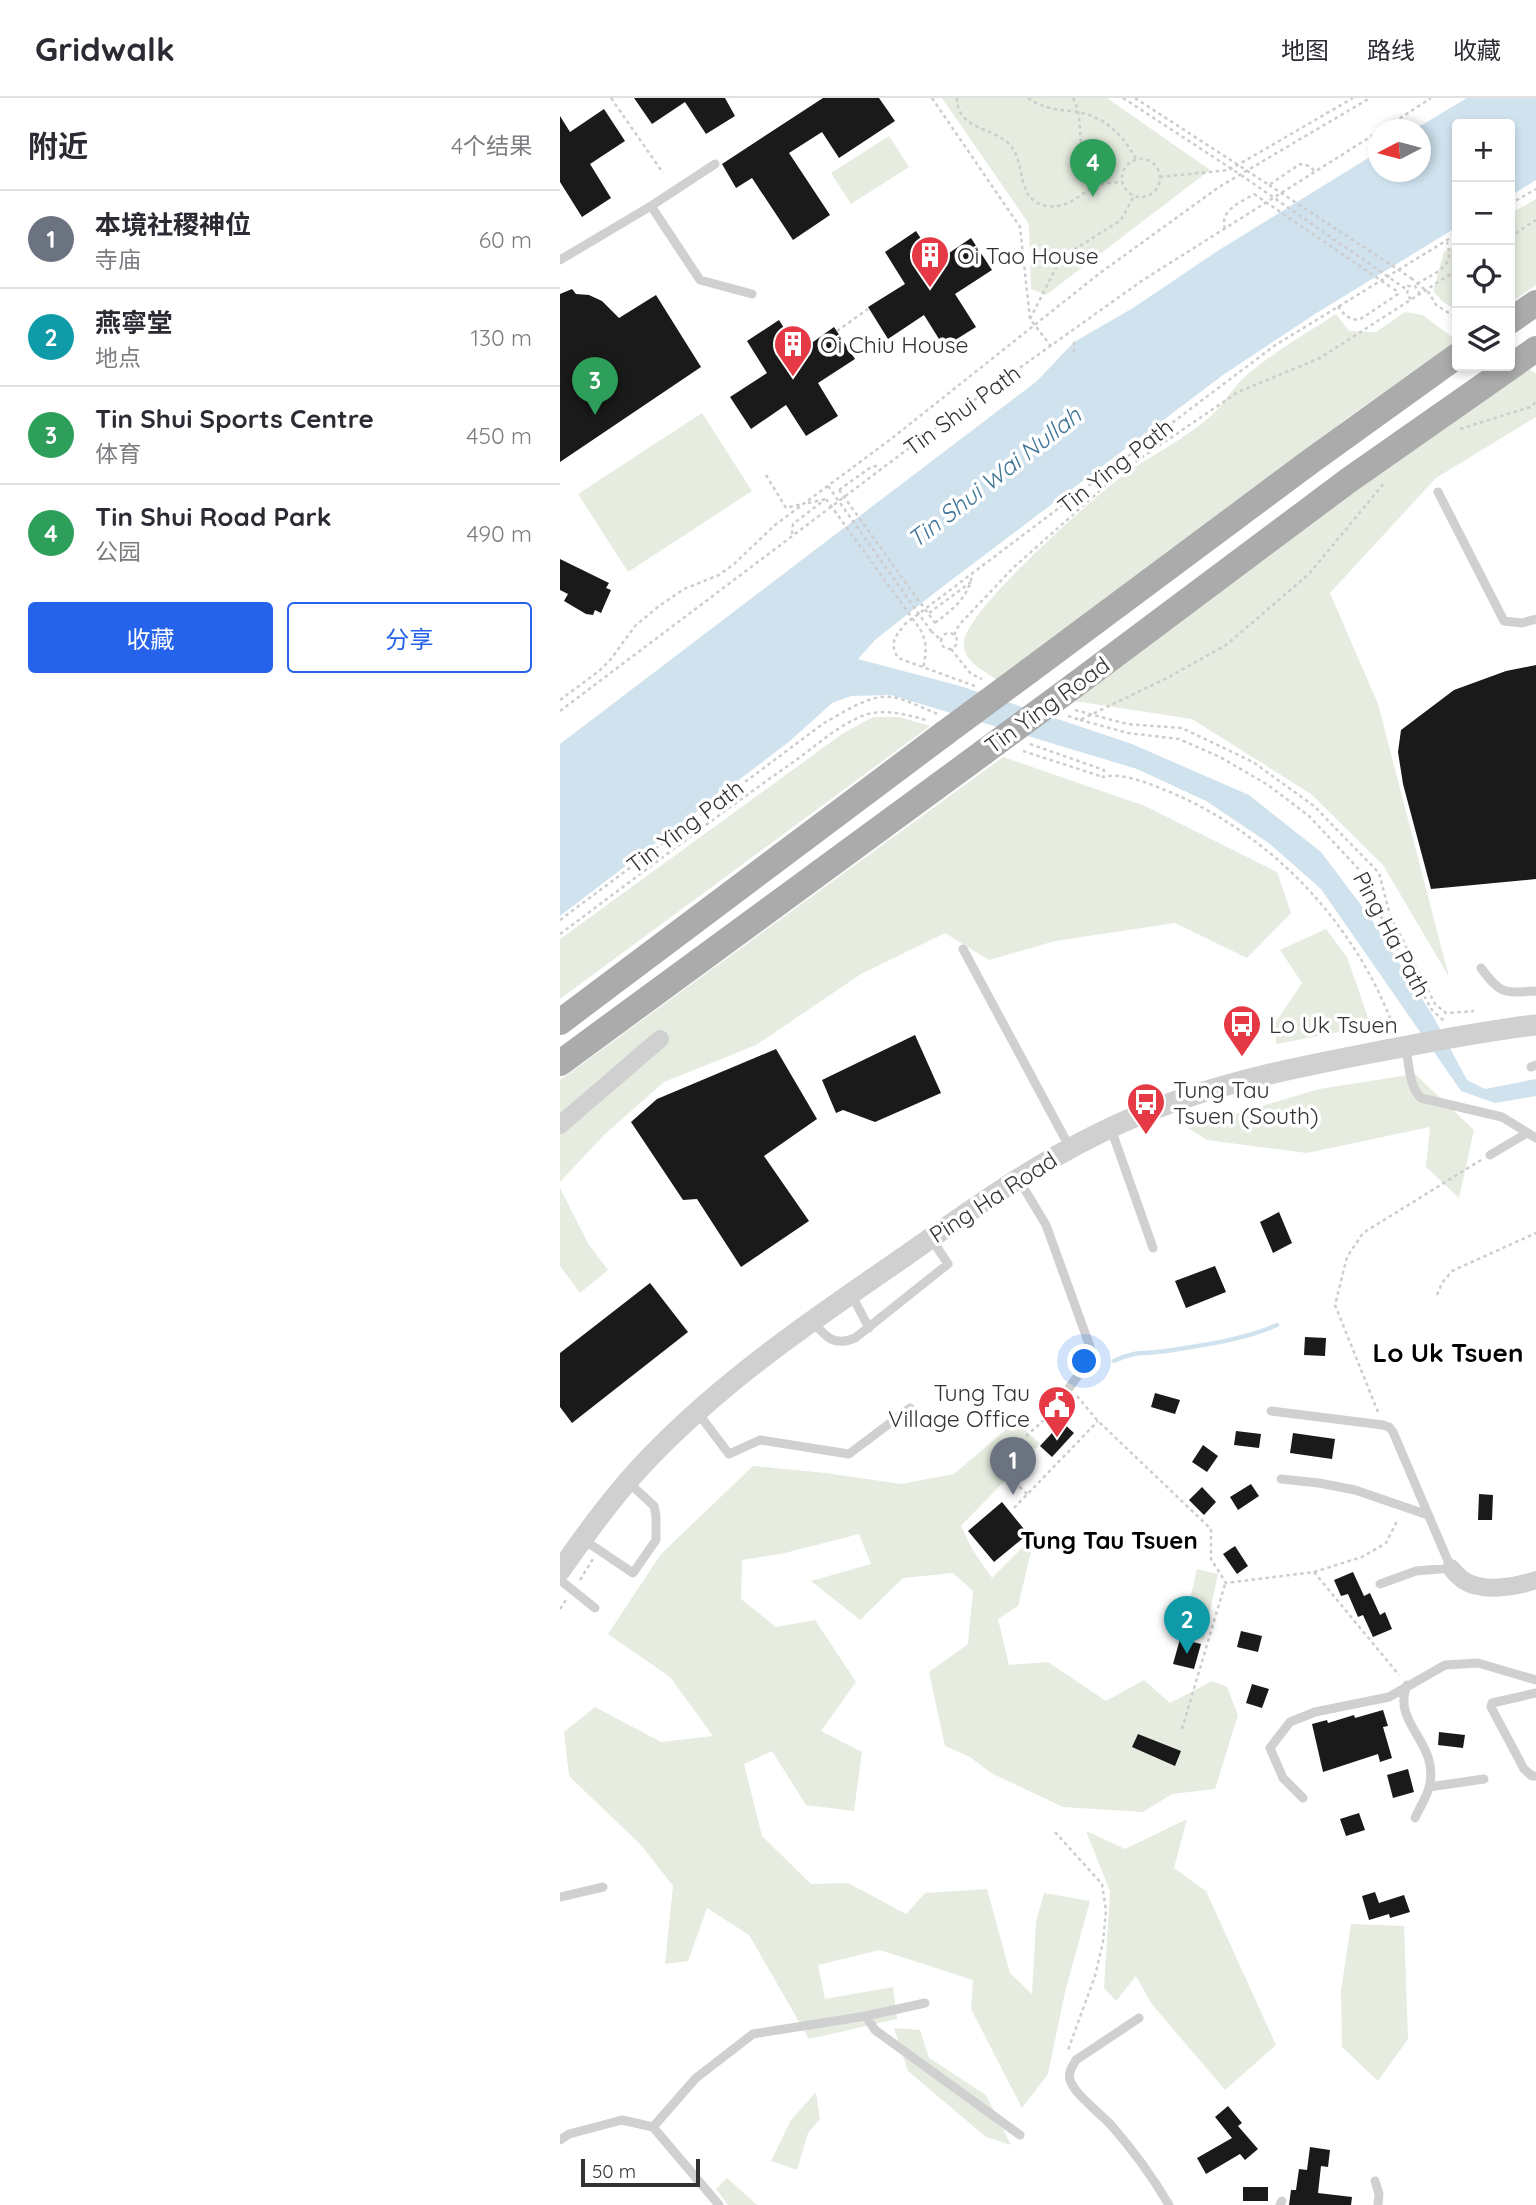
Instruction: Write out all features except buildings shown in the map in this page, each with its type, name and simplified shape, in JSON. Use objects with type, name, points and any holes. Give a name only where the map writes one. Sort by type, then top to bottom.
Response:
[{"type":"main road","points":[[1515,318],[1536,303]]},
{"type":"main road","name":"Tin Ying Road","points":[[560,1063],[984,752],[1074,697],[1349,480],[1536,349]]},
{"type":"main road","name":"Tin Ying Road","points":[[560,1022],[940,724],[1029,671],[1311,460],[1452,360]]},
{"type":"street","name":"Ping Ha Road","points":[[560,1571],[591,1545],[628,1482],[697,1412],[741,1374],[850,1294],[1018,1178],[1070,1148],[1173,1102],[1262,1074],[1447,1030],[1536,1024]]},
{"type":"street","points":[[560,1125],[660,1039]]},
{"type":"street","points":[[1451,1568],[1464,1581],[1485,1586],[1508,1587],[1536,1580]]},
{"type":"lane","points":[[560,260],[715,164]]},
{"type":"lane","points":[[651,206],[700,280],[752,294]]},
{"type":"lane","points":[[1438,492],[1504,621],[1522,624],[1536,619]]},
{"type":"lane","points":[[963,950],[1070,1148]]},
{"type":"lane","points":[[1481,968],[1495,987],[1507,992],[1536,991]]},
{"type":"lane","points":[[1408,1040],[1412,1083],[1421,1098],[1502,1117],[1532,1136]]},
{"type":"lane","points":[[1111,1128],[1153,1248]]},
{"type":"lane","points":[[1490,1155],[1532,1136]]},
{"type":"lane","points":[[1018,1178],[1046,1226],[1093,1355],[1069,1388]]},
{"type":"lane","points":[[812,1321],[836,1343],[855,1339],[948,1264],[931,1238]]},
{"type":"lane","points":[[850,1294],[869,1328]]},
{"type":"lane","points":[[697,1412],[729,1454],[760,1440],[849,1454],[910,1408]]},
{"type":"lane","points":[[1271,1411],[1383,1425],[1393,1432],[1451,1568],[1416,1571],[1380,1584]]},
{"type":"lane","points":[[1281,1479],[1354,1490],[1427,1515]]},
{"type":"lane","points":[[591,1545],[633,1573],[656,1540],[654,1506],[628,1482]]},
{"type":"lane","points":[[560,1580],[595,1608]]},
{"type":"lane","points":[[1303,1798],[1283,1778],[1270,1748],[1290,1722],[1315,1713],[1389,1697],[1445,1665],[1464,1663],[1490,1666],[1536,1680]]},
{"type":"lane","points":[[1407,1685],[1403,1696],[1405,1716],[1425,1746],[1430,1765],[1429,1787],[1415,1818]]},
{"type":"lane","points":[[1535,1695],[1492,1703],[1491,1707],[1492,1714],[1524,1769],[1536,1776]]},
{"type":"lane","points":[[1429,1787],[1484,1779]]},
{"type":"lane","points":[[560,1897],[603,1887]]},
{"type":"lane","points":[[653,2127],[696,2078],[753,2034],[866,2016],[925,2003]]},
{"type":"lane","points":[[866,2016],[875,2030],[1020,2135]]},
{"type":"lane","points":[[1139,2018],[1076,2060],[1069,2077],[1072,2085],[1135,2153],[1169,2205]]},
{"type":"lane","points":[[560,2140],[569,2134],[622,2120],[653,2127],[719,2205]]},
{"type":"lane","points":[[1375,2181],[1379,2194],[1378,2205]]},
{"type":"path","points":[[611,98],[663,173]]},
{"type":"path","points":[[932,98],[1020,228],[1030,319],[1051,346]]},
{"type":"path","points":[[957,98],[960,112],[975,127],[999,136],[1012,146],[1020,164],[1026,192],[1038,204],[1065,204],[1083,196],[1097,184],[1122,182]]},
{"type":"path","points":[[1028,98],[1046,107],[1102,120],[1113,127],[1136,159],[1152,163],[1160,177],[1157,189],[1147,197],[1134,196],[1122,182],[1126,166],[1136,159]]},
{"type":"path","points":[[1073,98],[1079,113],[1081,144],[1097,184]]},
{"type":"path","points":[[1123,98],[1241,175],[1406,289],[1411,299]]},
{"type":"path","points":[[1135,98],[1411,278],[1433,298],[1436,305],[1452,315]]},
{"type":"path","points":[[1160,177],[1231,169],[1353,98]]},
{"type":"path","points":[[560,700],[599,671],[635,626],[659,606],[684,589],[719,575],[734,564],[775,525],[1100,274],[1219,187],[1370,98]]},
{"type":"path","name":"Tin Shui Path","points":[[1399,119],[1431,98]]},
{"type":"path","name":"Tin Shui Path","points":[[560,711],[880,470],[1051,346],[1143,281],[1368,139]]},
{"type":"path","points":[[1269,185],[1300,164],[1310,166],[1315,172]]},
{"type":"path","points":[[1515,201],[1536,189]]},
{"type":"path","points":[[1225,229],[1225,214],[1254,194],[1397,290],[1398,294],[1359,320],[1351,320],[1338,306]]},
{"type":"path","points":[[1030,319],[1061,258],[1121,220],[1134,196]]},
{"type":"path","points":[[1515,234],[1536,219]]},
{"type":"path","name":"Tin Ying Path","points":[[978,687],[898,658],[892,641],[905,624],[1274,346],[1452,237]]},
{"type":"path","points":[[1418,284],[1447,264],[1450,253],[1446,240]]},
{"type":"path","points":[[828,486],[931,631],[941,640],[943,647],[951,649],[957,642],[954,635],[959,625],[1013,568],[1122,471],[1238,392],[1320,358],[1452,273]]},
{"type":"path","points":[[1406,289],[1411,285],[1415,286],[1419,293]]},
{"type":"path","points":[[837,331],[868,309]]},
{"type":"path","points":[[1074,342],[1074,354]]},
{"type":"path","points":[[1452,431],[1530,407],[1536,402]]},
{"type":"path","points":[[880,470],[876,466],[872,467],[839,490],[935,623],[954,608],[968,591],[972,575]]},
{"type":"path","points":[[1091,715],[1226,646],[1309,574],[1392,473]]},
{"type":"path","points":[[766,475],[786,508],[825,499]]},
{"type":"path","points":[[793,536],[793,524],[825,499]]},
{"type":"path","points":[[825,499],[926,639],[923,668]]},
{"type":"path","points":[[929,613],[971,582]]},
{"type":"path","points":[[941,640],[947,634],[954,635]]},
{"type":"path","name":"Tin Ying Path","points":[[560,920],[781,754],[824,723],[850,709],[876,699],[891,697],[940,724]]},
{"type":"path","points":[[1074,697],[1091,715],[1128,723],[1182,728],[1253,762],[1305,799],[1378,873],[1390,915],[1435,1004],[1446,1013],[1474,1011]]},
{"type":"path","points":[[560,934],[847,724],[868,714],[883,713],[903,713],[940,724]]},
{"type":"path","name":"Ping Ha Path","points":[[1080,720],[1128,733],[1179,739],[1220,757],[1268,785],[1309,816],[1366,877],[1384,924],[1432,1010],[1447,1030]]},
{"type":"path","name":"Ping Ha Path","points":[[1030,744],[1104,770],[1102,777],[1110,775],[1153,785],[1190,800],[1226,820],[1271,853],[1300,878],[1342,931],[1408,1040]]},
{"type":"path","points":[[1023,751],[1102,777]]},
{"type":"path","points":[[1383,1425],[1335,1306],[1347,1257],[1363,1233],[1490,1155]]},
{"type":"path","points":[[1437,1295],[1442,1283],[1452,1271],[1536,1233]]},
{"type":"path","points":[[1027,1494],[996,1463],[1053,1412],[1069,1388],[1098,1421],[1211,1529],[1211,1559],[1226,1583],[1182,1729]]},
{"type":"path","points":[[1014,1508],[1098,1421]]},
{"type":"path","points":[[1226,1583],[1314,1572],[1362,1557],[1386,1543],[1402,1507]]},
{"type":"path","points":[[560,1609],[573,1590],[591,1545]]},
{"type":"path","points":[[1314,1572],[1407,1685]]},
{"type":"path","points":[[1055,1832],[1102,1884],[1106,1910],[1103,1942],[1095,1976],[1068,2047],[1066,2060],[1070,2070]]},
{"type":"shaded area","points":[[942,98],[1107,98],[1210,170],[1046,295],[1031,289],[1029,224]]},
{"type":"shaded area","points":[[889,136],[909,167],[851,204],[831,173]]},
{"type":"shaded area","points":[[1536,199],[1536,285],[1515,300],[1515,245],[1515,211]]},
{"type":"shaded area","points":[[1452,248],[1452,307],[1433,291],[1444,252]]},
{"type":"shaded area","points":[[1405,312],[1423,315],[1452,337],[1452,345],[1346,419],[997,680],[980,669],[966,655],[964,642],[970,626],[1007,581],[1032,556],[1106,489],[1205,421],[1242,379],[1258,366],[1336,314],[1349,331],[1376,332]]},
{"type":"shaded area","points":[[1528,368],[1536,374],[1536,417],[1436,478],[1330,593],[1378,704],[1449,977],[1383,865],[1311,794],[1192,719],[1074,701],[1393,460]]},
{"type":"shaded area","points":[[702,413],[752,491],[628,572],[578,494]]},
{"type":"shaded area","points":[[873,717],[899,717],[930,726],[560,999],[560,939],[842,734]]},
{"type":"shaded area","points":[[1003,757],[1145,806],[1277,872],[1291,913],[1247,958],[1175,923],[1055,941],[989,960],[945,933],[861,974],[756,1045],[664,1082],[605,1134],[560,1182],[560,1080]]},
{"type":"shaded area","points":[[1326,929],[1347,957],[1371,1026],[1276,1044],[1275,1023],[1302,983],[1280,950]]},
{"type":"shaded area","points":[[1415,1074],[1474,1130],[1459,1198],[1426,1167],[1430,1127],[1307,1153],[1207,1140],[1188,1128],[1319,1089]]},
{"type":"shaded area","points":[[560,1188],[589,1245],[608,1270],[580,1293],[560,1266]]},
{"type":"shaded area","points":[[1016,1421],[1040,1444],[961,1526],[972,1549],[992,1578],[1035,1535],[1018,1606],[998,1619],[1009,1665],[1048,1662],[1106,1701],[1144,1680],[1170,1703],[1212,1681],[1227,1687],[1238,1715],[1215,1789],[1172,1794],[1143,1812],[1063,1807],[991,1773],[970,1757],[945,1746],[929,1672],[968,1644],[973,1591],[953,1573],[903,1578],[860,1620],[811,1581],[871,1564],[859,1534],[785,1553],[742,1560],[741,1599],[776,1627],[815,1620],[856,1682],[821,1731],[862,1752],[854,1811],[806,1805],[772,1751],[744,1764],[762,1836],[811,1884],[848,1883],[906,1914],[925,1893],[987,1889],[1010,1973],[1032,1994],[1036,1922],[1044,1893],[1090,1901],[1065,1992],[1048,2074],[1022,2108],[971,2009],[973,1980],[880,1950],[818,1965],[825,1999],[893,1987],[897,2019],[809,2039],[749,1935],[707,1908],[688,1961],[665,1964],[673,1886],[642,1846],[569,1776],[564,1732],[595,1707],[661,1742],[713,1736],[670,1677],[608,1634],[661,1554],[753,1466],[901,1484],[954,1474]]},
{"type":"shaded area","points":[[1197,1569],[1218,1574],[1204,1639],[1182,1634]]},
{"type":"shaded area","points":[[1187,1819],[1174,1868],[1206,1891],[1276,2045],[1225,2090],[1151,2003],[1136,1976],[1116,2001],[1104,1988],[1110,1891],[1086,1831],[1125,1849]]},
{"type":"shaded area","points":[[1351,1924],[1404,1926],[1408,2039],[1378,2081],[1342,2047],[1341,1991]]},
{"type":"shaded area","points":[[894,2028],[920,2030],[929,2058],[986,2095],[1011,2145],[986,2137],[908,2071]]},
{"type":"shaded area","points":[[816,2092],[820,2119],[808,2133],[797,2170],[771,2161],[791,2120]]},
{"type":"shaded area","points":[[727,2178],[757,2205],[728,2205],[716,2189]]},
{"type":"water","name":"Tin Shui Wai Nullah","points":[[1467,98],[1536,98],[1536,180],[1515,193],[1515,119],[1452,119],[1452,230],[1315,314],[1223,375],[937,591],[875,640],[858,659],[960,686],[1132,744],[1249,795],[1321,852],[1370,917],[1433,1016],[1467,1080],[1485,1089],[1536,1079],[1536,1096],[1495,1103],[1461,1091],[1321,889],[1270,844],[1206,801],[1137,769],[891,695],[851,696],[832,703],[790,741],[560,916],[560,744],[1037,381],[1074,342],[1133,308],[1219,250],[1368,158],[1368,182],[1431,182],[1431,119]]},
{"type":"waterway","points":[[1114,1361],[1134,1354],[1223,1341],[1277,1325]]},
{"type":"place","name":"Tin Shui Road Park","points":[[1093,197]]},
{"type":"place","name":"Oi Tao House","points":[[930,289]]},
{"type":"place","name":"Oi Chiu House","points":[[793,378]]},
{"type":"place","name":"Tin Shui Sports Centre","points":[[595,415]]},
{"type":"place","name":"Lo Uk Tsuen","points":[[1242,1058]]},
{"type":"place","name":"Tung Tau Tsuen (South)","points":[[1146,1136]]},
{"type":"place","name":"Tung Tau Village Office","points":[[1057,1439]]},
{"type":"place","name":"本境社稷神位","points":[[1013,1495]]},
{"type":"place","name":"燕寧堂","points":[[1187,1654]]},
{"type":"district","name":"Lo Uk Tsuen","points":[[1448,1352]]},
{"type":"district","name":"Tung Tau Tsuen","points":[[1109,1540]]}]
